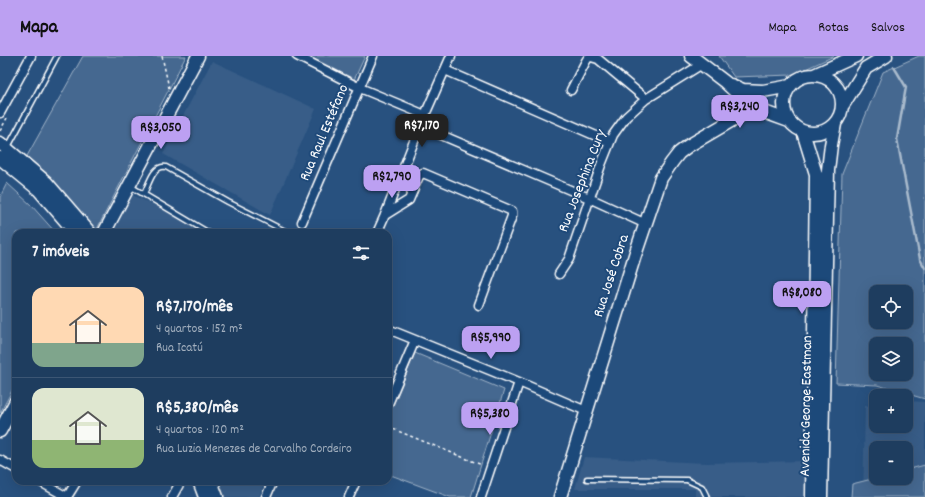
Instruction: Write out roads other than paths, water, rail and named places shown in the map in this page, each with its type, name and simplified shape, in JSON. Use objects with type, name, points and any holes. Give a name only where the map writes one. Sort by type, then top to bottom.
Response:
[{"type":"street","points":[[0,113],[31,56]]},
{"type":"street","points":[[106,229],[198,56]]},
{"type":"street","points":[[297,56],[360,88],[425,115]]},
{"type":"street","name":"Rua Raul Estéfano","points":[[302,222],[373,56]]},
{"type":"street","points":[[379,229],[420,126],[451,56]]},
{"type":"street","points":[[691,56],[725,82],[753,108],[789,121]]},
{"type":"street","points":[[814,75],[856,56]]},
{"type":"street","points":[[843,105],[866,68],[886,56]]},
{"type":"street","points":[[571,90],[586,61],[590,57],[598,59],[646,99]]},
{"type":"street","name":"Rua Josephina Cury","points":[[559,274],[569,258],[613,135],[626,117],[646,99],[702,64]]},
{"type":"street","points":[[445,70],[610,142]]},
{"type":"street","points":[[814,75],[823,76],[831,81],[840,92],[843,105],[842,112],[835,124],[828,130],[811,134],[803,132],[789,121],[785,112],[784,103],[790,86],[805,76],[814,75]]},
{"type":"street","points":[[725,82],[743,90],[763,91],[790,86]]},
{"type":"street","name":"Rua José Cobra","points":[[560,497],[661,178],[679,154],[714,130],[753,108]]},
{"type":"street","name":"Avenida George Eastman","points":[[821,497],[828,170],[835,124]]},
{"type":"street","points":[[420,126],[590,198],[646,224]]},
{"type":"street","name":"Avenida George Eastman","points":[[803,132],[816,174],[812,497]]},
{"type":"street","points":[[2,154],[39,190],[73,229]]},
{"type":"street","points":[[2,154],[46,182],[87,229]]},
{"type":"street","points":[[385,215],[409,200],[419,176],[423,173],[512,211],[512,216],[479,304]]},
{"type":"street","points":[[392,331],[586,411]]},
{"type":"street","points":[[392,395],[415,340]]},
{"type":"street","points":[[481,497],[518,382]]},
{"type":"street","points":[[0,431],[12,408]]},
{"type":"street","points":[[0,460],[12,467]]},
{"type":"street","points":[[46,485],[67,497],[74,485]]},
{"type":"street","points":[[172,497],[179,485]]},
{"type":"street","points":[[200,485],[205,497]]},
{"type":"street","points":[[213,485],[218,497]]},
{"type":"street","points":[[266,497],[271,485]]},
{"type":"street","points":[[350,497],[354,485]]},
{"type":"lane","points":[[2,154],[56,56]]},
{"type":"lane","points":[[144,194],[155,170],[160,167],[166,167],[228,202],[281,229]]},
{"type":"lane","points":[[128,186],[202,229]]},
{"type":"lane","points":[[587,479],[688,480],[702,487],[707,497]]},
{"type":"waterway","points":[[894,67],[906,87],[897,139],[920,259],[925,268]]}]
